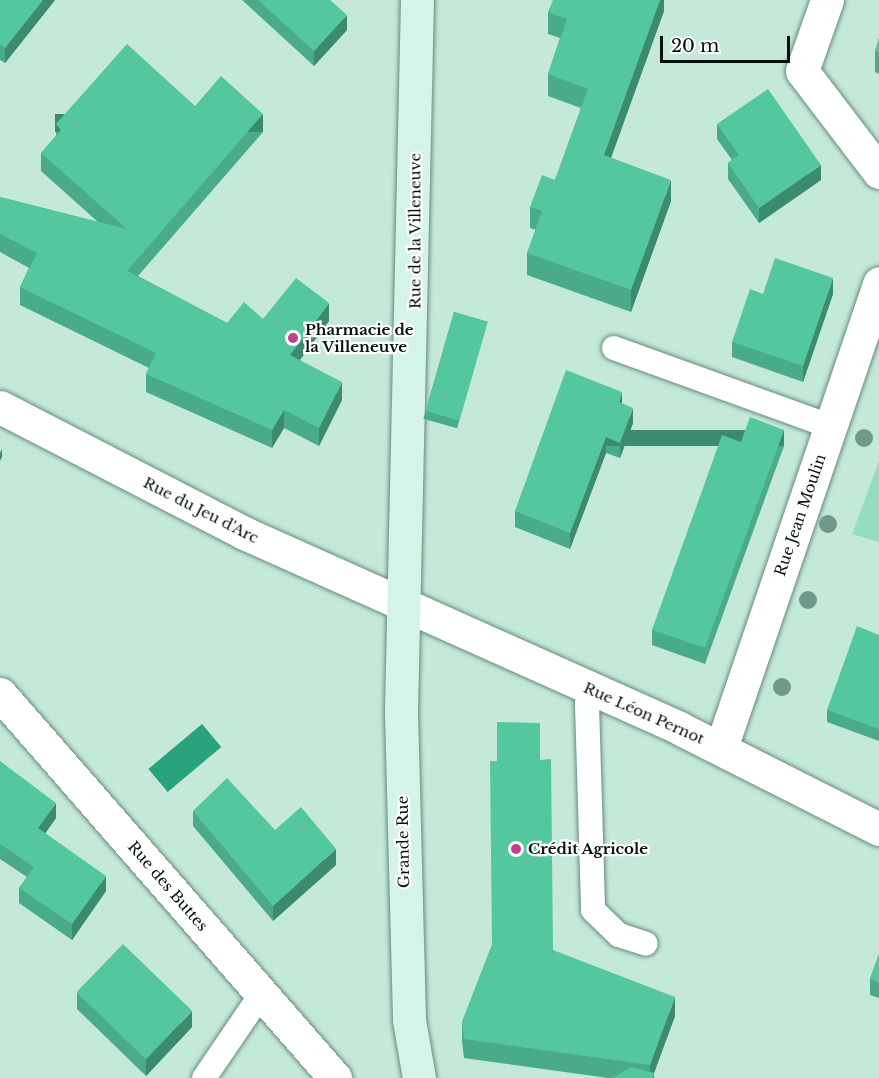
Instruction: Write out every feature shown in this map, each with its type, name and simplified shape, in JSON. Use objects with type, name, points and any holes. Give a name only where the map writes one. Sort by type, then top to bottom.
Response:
[{"type":"main road","name":"Rue de la Villeneuve","points":[[405,605],[417,0]]},
{"type":"main road","name":"Grande Rue","points":[[405,605],[404,906],[409,1020],[419,1078]]},
{"type":"street","points":[[827,0],[802,71],[879,172]]},
{"type":"street","name":"Rue Jean Moulin","points":[[721,748],[879,282]]},
{"type":"street","name":"Rue du Jeu d'Arc","points":[[0,407],[244,533],[405,605]]},
{"type":"street","name":"Rue Léon Pernot","points":[[405,605],[721,748],[879,829]]},
{"type":"street","name":"Rue des Buttes","points":[[0,694],[335,1078]]},
{"type":"lane","points":[[614,348],[830,426]]},
{"type":"lane","points":[[593,689],[587,704],[593,910],[619,935],[646,944]]},
{"type":"lane","points":[[204,1078],[262,993]]},
{"type":"shaded area","points":[[879,461],[879,542],[852,534]]},
{"type":"shaded area","points":[[202,724],[221,747],[168,792],[148,769]]},
{"type":"building","points":[[0,0],[43,0],[5,48],[0,44]]},
{"type":"building","points":[[258,0],[330,0],[347,15],[314,51]]},
{"type":"building","points":[[553,0],[660,0],[604,155],[671,180],[631,290],[527,253],[542,211],[530,207],[542,175],[555,180],[588,89],[548,74],[567,19],[548,12]]},
{"type":"building","points":[[879,38],[879,52],[875,51]]},
{"type":"building","points":[[127,44],[195,106],[221,76],[263,114],[127,271],[227,323],[244,302],[263,319],[296,278],[329,303],[290,355],[342,382],[319,428],[284,410],[272,430],[146,374],[156,353],[20,287],[37,253],[0,234],[0,197],[127,229],[41,153],[61,130],[56,124]]},
{"type":"building","points":[[768,89],[821,165],[759,208],[728,163],[739,155],[717,124]]},
{"type":"building","points":[[775,258],[833,278],[803,366],[732,342],[750,289],[763,294]]},
{"type":"building","points":[[454,312],[488,322],[459,421],[426,411]]},
{"type":"building","points":[[566,370],[622,392],[619,402],[633,408],[620,443],[606,437],[570,533],[515,511]]},
{"type":"building","points":[[750,417],[784,430],[705,648],[652,630],[722,435],[741,442]]},
{"type":"building","points":[[857,626],[879,635],[879,729],[827,710]]},
{"type":"building","points":[[497,722],[540,723],[540,760],[551,759],[553,950],[675,997],[650,1065],[464,1039],[462,1022],[492,945],[490,761],[497,761]]},
{"type":"building","points":[[0,761],[56,803],[38,828],[106,876],[72,924],[19,888],[34,867],[0,844]]},
{"type":"building","points":[[227,778],[275,830],[301,807],[336,849],[273,906],[193,811]]},
{"type":"building","points":[[123,944],[192,1011],[146,1059],[76,992]]},
{"type":"building","points":[[879,954],[879,983],[870,979]]},
{"type":"building","points":[[631,1067],[654,1073],[653,1078],[613,1078]]},
{"type":"place","name":"Pharmacie de la Villeneuve","points":[[293,338]]},
{"type":"place","name":"Crédit Agricole","points":[[516,849]]}]
